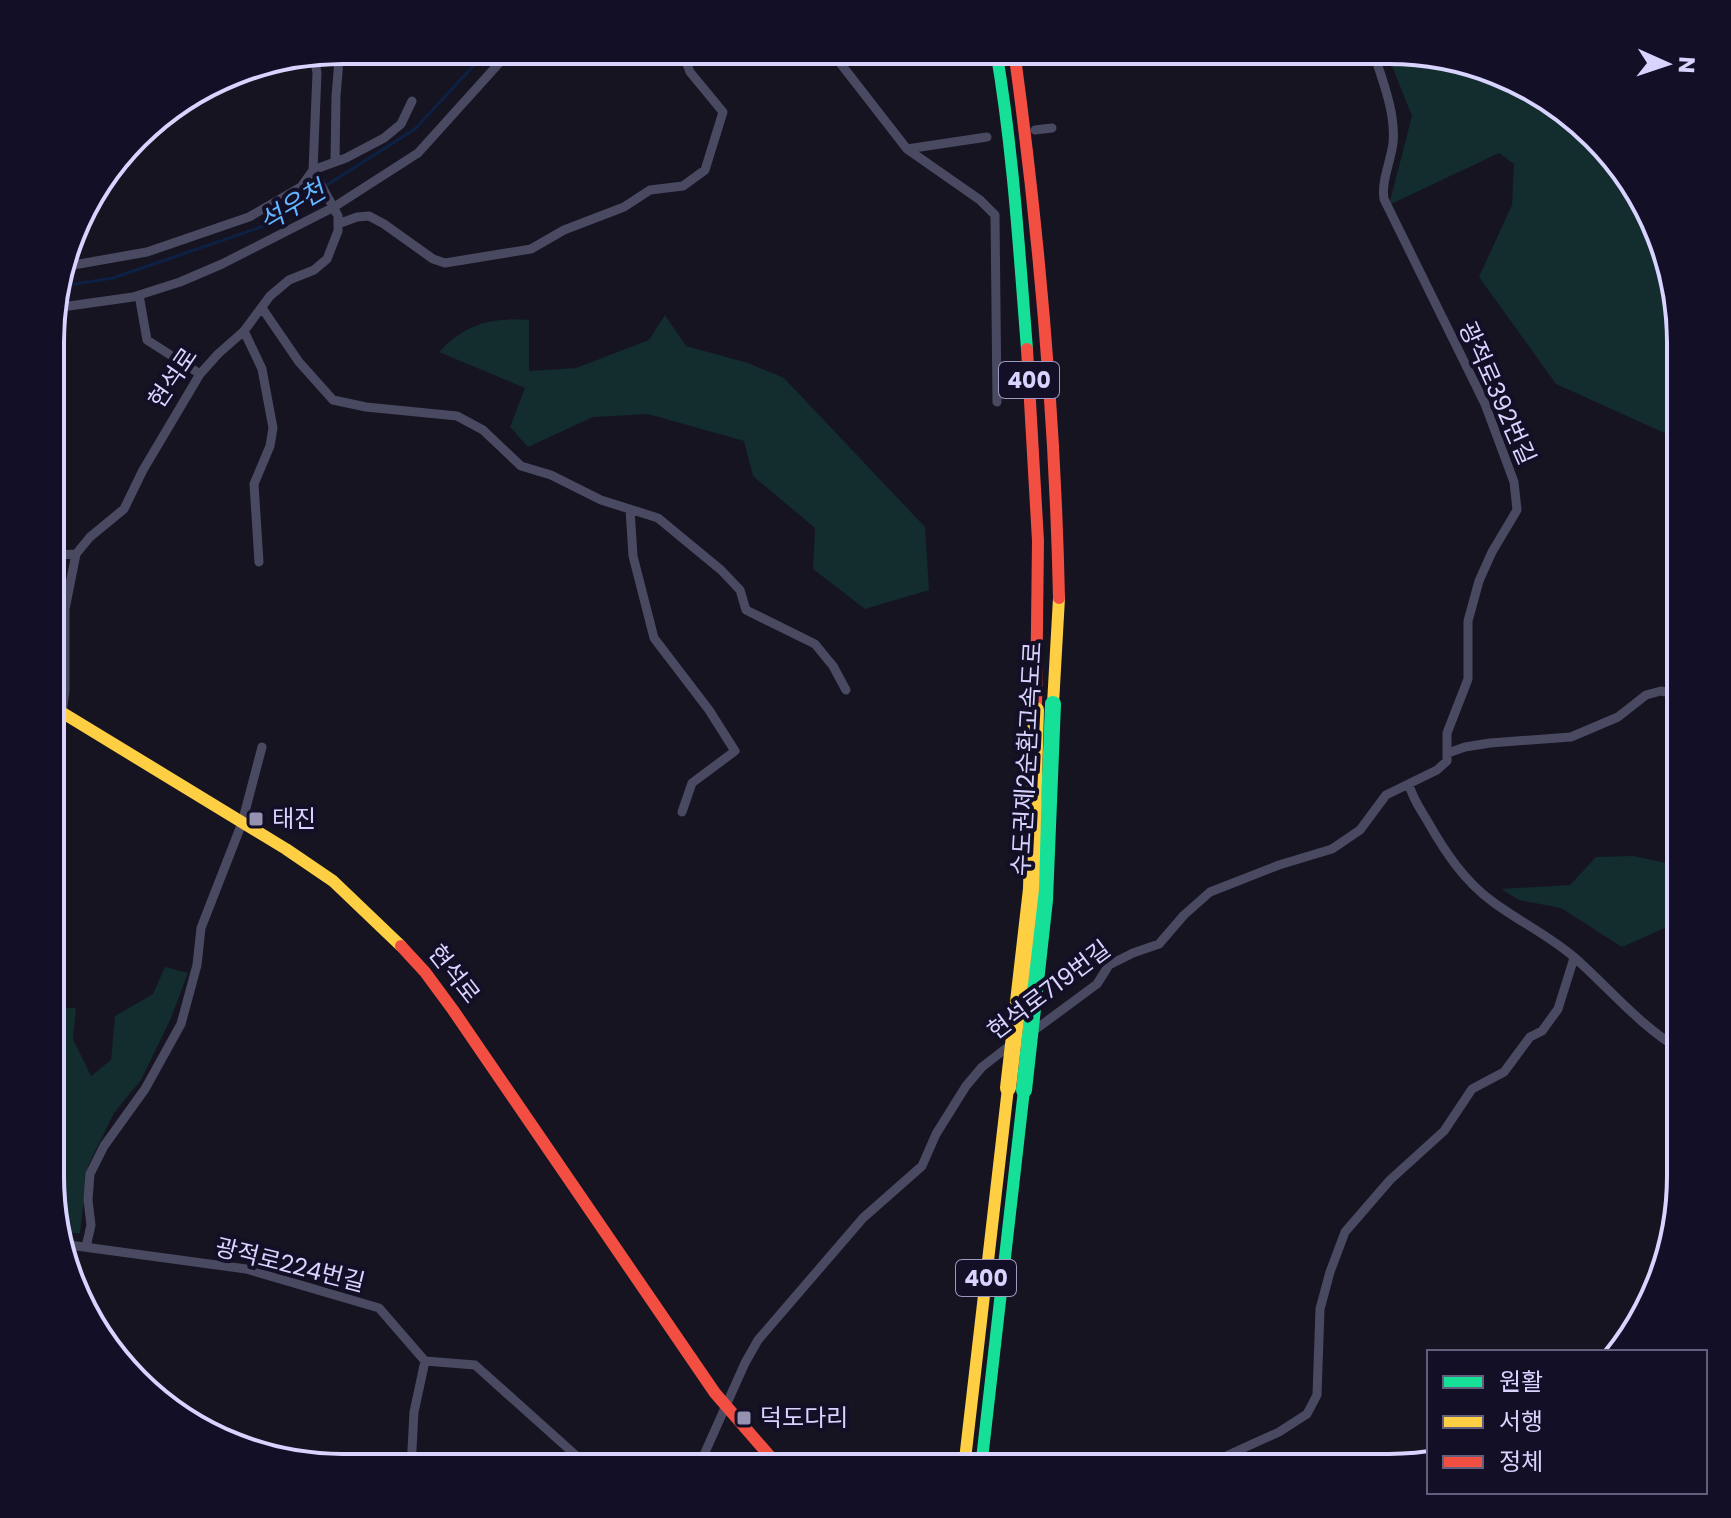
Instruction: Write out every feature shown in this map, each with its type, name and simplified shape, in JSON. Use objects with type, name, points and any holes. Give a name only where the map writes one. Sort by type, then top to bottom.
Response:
[{"type":"main road","name":"수도권제2순환고속도로","points":[[983,1453],[995,1360],[1031,889],[1038,541],[1015,196],[999,65]]},
{"type":"main road","name":"수도권제2순환고속도로","points":[[966,1453],[989,1243],[1045,900],[1059,612],[1052,407],[1030,167],[1016,65]]},
{"type":"main road","name":"현석로","points":[[64,714],[333,881],[373,917],[425,972],[726,1407]]},
{"type":"main road","points":[[957,1453],[989,1243]]},
{"type":"main road","points":[[990,1453],[995,1360]]},
{"type":"main road","points":[[726,1407],[767,1454]]},
{"type":"street","points":[[335,161],[339,65]]},
{"type":"street","points":[[66,306],[139,295],[180,282],[334,207],[418,153],[497,65]]},
{"type":"street","points":[[316,66],[315,174],[334,207],[338,224],[369,216],[433,259],[445,263],[531,249],[564,230],[624,207],[650,190],[683,186],[705,170],[723,112],[687,65]]},
{"type":"street","points":[[841,65],[907,149],[980,200],[995,215],[997,402]]},
{"type":"street","name":"광적로392번길","points":[[1377,65],[1391,111],[1394,139],[1383,190],[1384,199],[1485,404],[1514,482],[1517,510],[1479,581],[1468,621],[1468,679],[1447,733],[1448,753]]},
{"type":"street","points":[[76,265],[147,252],[249,217],[301,187],[335,161],[362,151],[384,138],[401,124],[412,101]]},
{"type":"street","points":[[1035,130],[1052,128]]},
{"type":"street","points":[[907,149],[987,137]]},
{"type":"street","name":"현석로","points":[[76,554],[90,537],[124,509],[143,470],[200,374],[244,331],[270,296],[289,280],[314,270],[327,259],[338,224]]},
{"type":"street","points":[[139,295],[147,340],[200,374]]},
{"type":"street","points":[[262,308],[299,362],[333,400],[366,407],[457,416],[483,430],[521,466],[551,475],[601,500],[658,518],[721,570],[740,590],[746,610],[815,644],[833,666],[846,690]]},
{"type":"street","points":[[244,331],[262,369],[273,428],[270,446],[254,484],[259,562]]},
{"type":"street","points":[[630,509],[633,556],[654,638],[709,710],[735,751],[692,783],[682,812]]},
{"type":"street","points":[[64,555],[76,554],[65,609],[64,693]]},
{"type":"street","name":"현석로719번길","points":[[705,1454],[758,1340],[863,1218],[922,1166],[949,1111],[989,1060],[1097,984],[1109,965],[1159,944],[1184,915],[1210,892],[1279,865],[1332,849],[1360,830],[1386,795],[1437,770],[1447,761],[1448,753],[1490,743],[1571,737],[1618,717],[1646,695],[1666,692]]},
{"type":"street","points":[[86,1247],[91,1225],[88,1200],[90,1174],[104,1146],[145,1089],[181,1024],[197,965],[201,928],[242,823],[262,747]]},
{"type":"street","points":[[1409,784],[1412,795],[1451,861],[1463,874],[1491,901],[1574,958],[1615,997],[1667,1039]]},
{"type":"street","points":[[1232,1453],[1279,1432],[1307,1414],[1317,1395],[1320,1309],[1345,1232],[1390,1180],[1444,1131],[1472,1089],[1504,1072],[1530,1037],[1542,1031],[1558,1009],[1574,958]]},
{"type":"street","name":"광적로224번길","points":[[72,1245],[246,1269],[379,1308],[425,1361]]},
{"type":"street","points":[[412,1454],[414,1412],[425,1361],[475,1365],[574,1454]]},
{"type":"green space","points":[[1392,65],[1461,73],[1512,93],[1558,121],[1586,145],[1610,173],[1646,236],[1662,288],[1666,324],[1666,434],[1556,384],[1479,277],[1512,205],[1514,164],[1499,153],[1389,205],[1412,116]]},
{"type":"green space","points":[[665,315],[686,346],[748,363],[784,378],[925,527],[929,590],[865,609],[813,569],[815,528],[753,476],[744,441],[648,414],[593,417],[528,447],[510,427],[525,388],[439,352],[459,335],[480,324],[529,320],[529,371],[576,368],[649,340]]},
{"type":"green space","points":[[1633,856],[1667,863],[1667,927],[1622,947],[1561,908],[1519,900],[1501,889],[1570,885],[1596,857]]},
{"type":"green space","points":[[165,967],[188,973],[171,1018],[141,1080],[114,1113],[88,1166],[80,1233],[70,1233],[65,1194],[65,1008],[76,1008],[73,1039],[91,1076],[111,1060],[115,1016],[153,994]]},
{"type":"waterway","name":"석우천","points":[[70,285],[113,278],[261,227],[415,129],[474,65]]},
{"type":"traffic: fast","points":[[998,65],[1011,162],[1027,349]]},
{"type":"traffic: fast","points":[[1024,1090],[1045,900],[1053,704]]},
{"type":"traffic: fast","points":[[983,1453],[1024,1090]]},
{"type":"traffic: slow","points":[[1053,704],[1059,598]]},
{"type":"traffic: slow","points":[[1008,1088],[1031,889],[1036,710]]},
{"type":"traffic: slow","points":[[64,714],[333,881],[401,946]]},
{"type":"traffic: slow","points":[[966,1453],[1008,1088]]},
{"type":"traffic: jam","points":[[1016,65],[1044,323],[1054,460],[1059,598]]},
{"type":"traffic: jam","points":[[1027,349],[1038,541],[1036,710]]},
{"type":"traffic: jam","points":[[401,946],[453,1010],[715,1393],[768,1454]]},
{"type":"place","name":"태진","points":[[256,819]]},
{"type":"place","name":"덕도다리","points":[[744,1418]]}]
